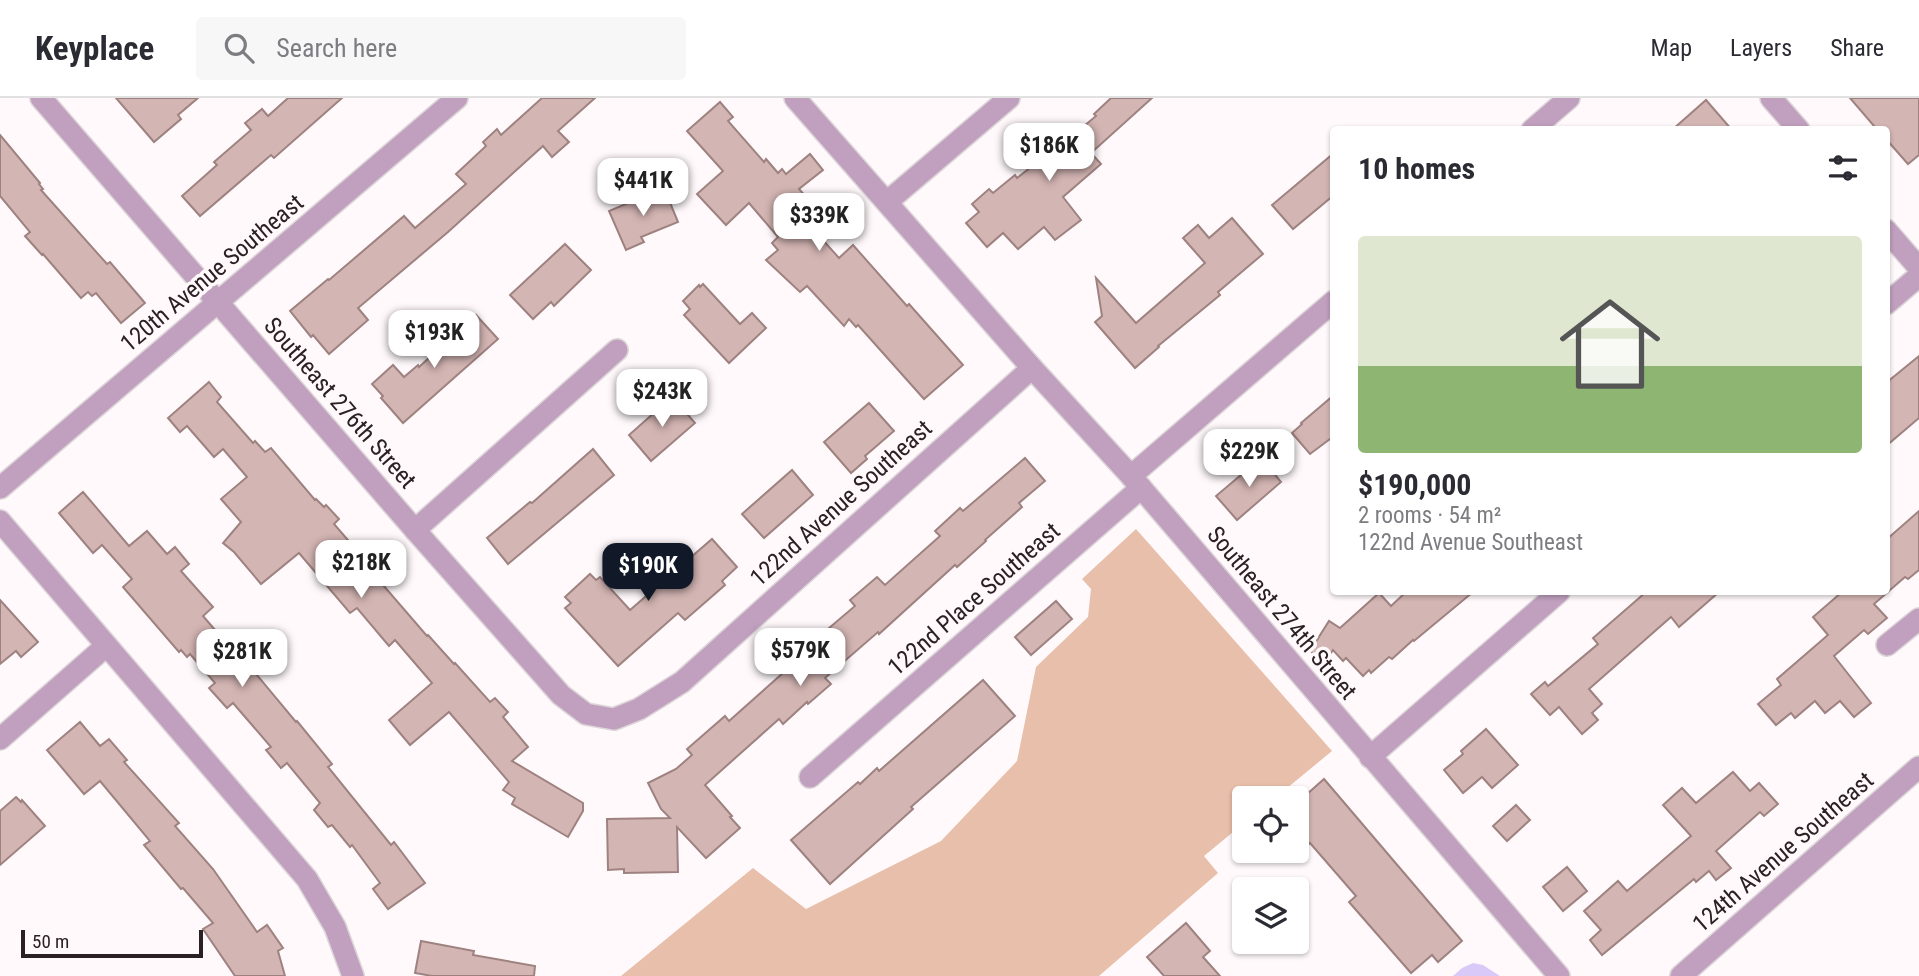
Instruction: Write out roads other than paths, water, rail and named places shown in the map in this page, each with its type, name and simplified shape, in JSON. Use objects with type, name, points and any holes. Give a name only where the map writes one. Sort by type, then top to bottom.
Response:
[{"type":"street","name":"Southeast 276th Street","points":[[41,98],[561,695],[586,714],[614,719]]},
{"type":"street","name":"120th Avenue Southeast","points":[[0,488],[457,98]]},
{"type":"street","name":"Southeast 274th Street","points":[[795,98],[1136,482],[1559,976]]},
{"type":"street","points":[[887,202],[1009,98]]},
{"type":"street","points":[[1537,126],[1569,98]]},
{"type":"street","points":[[1771,98],[1796,126]]},
{"type":"street","points":[[1890,235],[1919,268]]},
{"type":"street","points":[[1890,301],[1919,276]]},
{"type":"street","points":[[1136,482],[1330,306]]},
{"type":"street","points":[[415,530],[617,350]]},
{"type":"street","name":"122nd Avenue Southeast","points":[[614,719],[639,709],[682,682],[1032,368]]},
{"type":"street","name":"122nd Place Southeast","points":[[810,777],[1136,482]]},
{"type":"street","points":[[0,521],[307,879],[335,928],[353,976]]},
{"type":"street","points":[[1370,757],[1556,595]]},
{"type":"street","points":[[1887,645],[1919,619]]},
{"type":"street","points":[[0,739],[106,646]]},
{"type":"street","name":"124th Avenue Southeast","points":[[1681,976],[1919,767]]}]
